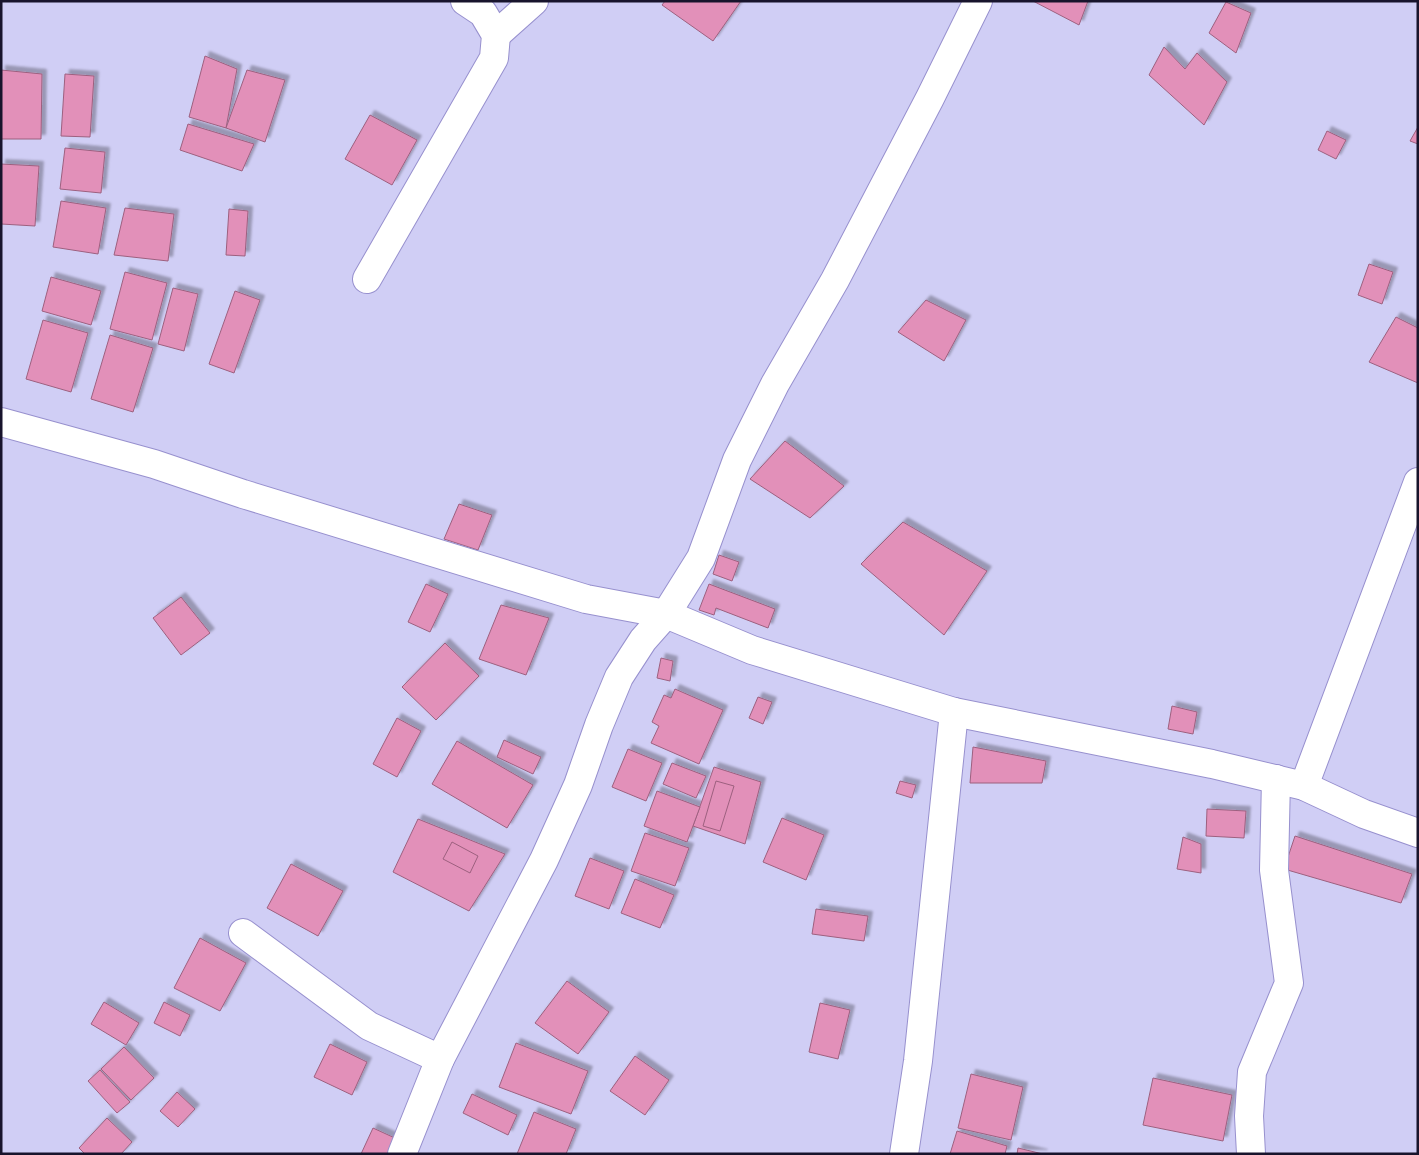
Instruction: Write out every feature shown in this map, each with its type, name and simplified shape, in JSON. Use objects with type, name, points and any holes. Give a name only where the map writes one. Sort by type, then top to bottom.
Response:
[{"type":"street","points":[[367,280],[494,58],[496,35],[483,13],[465,1]]},
{"type":"street","points":[[496,35],[534,1]]},
{"type":"street","points":[[402,1154],[440,1059],[544,860],[578,785],[618,676],[666,614],[701,558],[737,460],[775,384],[835,280],[930,98],[978,1]]},
{"type":"street","points":[[1,422],[154,464],[243,494],[586,599],[666,614],[752,650],[954,712],[1212,764],[1304,786],[1364,814],[1418,833]]},
{"type":"street","points":[[1304,786],[1418,482]]},
{"type":"street","points":[[904,1154],[918,1061],[954,712]]},
{"type":"street","points":[[1251,1154],[1249,1116],[1252,1072],[1289,983],[1274,870],[1276,779]]},
{"type":"street","points":[[243,933],[369,1026],[440,1059]]},
{"type":"building","points":[[665,1],[741,1],[713,41],[662,5]]},
{"type":"building","points":[[1033,1],[1088,1],[1079,25]]},
{"type":"building","points":[[1226,2],[1251,13],[1236,53],[1209,33]]},
{"type":"building","points":[[1164,47],[1185,69],[1197,53],[1227,82],[1204,125],[1149,75]]},
{"type":"building","points":[[205,56],[237,69],[226,128],[189,117]]},
{"type":"building","points":[[1,70],[42,74],[41,139],[1,139]]},
{"type":"building","points":[[247,70],[285,80],[265,142],[226,128]]},
{"type":"building","points":[[65,74],[94,76],[90,137],[61,136]]},
{"type":"building","points":[[370,115],[417,140],[392,185],[345,159]]},
{"type":"building","points":[[188,124],[254,144],[242,171],[180,150]]},
{"type":"building","points":[[1418,127],[1418,144],[1410,141]]},
{"type":"building","points":[[1327,131],[1346,140],[1336,159],[1318,150]]},
{"type":"building","points":[[65,148],[105,152],[101,193],[60,189]]},
{"type":"building","points":[[1,164],[39,166],[35,226],[1,224]]},
{"type":"building","points":[[61,201],[106,208],[98,254],[53,247]]},
{"type":"building","points":[[125,208],[174,214],[168,261],[114,255]]},
{"type":"building","points":[[229,209],[248,211],[245,256],[226,255]]},
{"type":"building","points":[[1369,264],[1393,272],[1382,304],[1358,295]]},
{"type":"building","points":[[125,272],[167,283],[152,340],[110,329]]},
{"type":"building","points":[[51,277],[101,291],[91,325],[42,311]]},
{"type":"building","points":[[173,288],[198,294],[184,351],[158,344]]},
{"type":"building","points":[[235,291],[260,300],[234,373],[209,364]]},
{"type":"building","points":[[926,300],[966,320],[944,361],[898,332]]},
{"type":"building","points":[[1396,317],[1418,328],[1418,383],[1369,362]]},
{"type":"building","points":[[43,320],[88,333],[71,392],[26,379]]},
{"type":"building","points":[[110,335],[153,348],[133,412],[91,399]]},
{"type":"building","points":[[785,441],[844,486],[810,518],[750,479]]},
{"type":"building","points":[[459,504],[492,515],[478,550],[444,539]]},
{"type":"building","points":[[903,522],[987,571],[944,635],[861,564]]},
{"type":"building","points":[[719,555],[739,562],[732,581],[713,574]]},
{"type":"building","points":[[426,584],[448,594],[430,632],[408,622]]},
{"type":"building","points":[[709,584],[775,609],[768,628],[716,608],[714,615],[699,610]]},
{"type":"building","points":[[181,597],[210,633],[181,655],[153,618]]},
{"type":"building","points":[[501,605],[549,618],[526,675],[479,659]]},
{"type":"building","points":[[445,643],[479,676],[436,720],[402,687]]},
{"type":"building","points":[[661,658],[673,661],[670,681],[657,678]]},
{"type":"building","points":[[675,689],[723,710],[699,764],[651,743],[659,726],[652,722],[664,695],[671,698]]},
{"type":"building","points":[[758,697],[772,702],[763,724],[749,718]]},
{"type":"building","points":[[1172,706],[1197,712],[1193,734],[1168,729]]},
{"type":"building","points":[[397,718],[421,731],[397,777],[373,764]]},
{"type":"building","points":[[504,740],[541,757],[533,774],[497,757]]},
{"type":"building","points":[[457,741],[533,785],[507,828],[432,784]]},
{"type":"building","points":[[973,747],[1046,761],[1042,783],[970,783]]},
{"type":"building","points":[[628,749],[662,763],[646,801],[612,787]]},
{"type":"building","points":[[672,763],[706,776],[696,798],[663,784]]},
{"type":"building","points":[[714,767],[761,782],[745,844],[693,826]]},
{"type":"building","points":[[716,781],[734,786],[720,831],[703,826]]},
{"type":"building","points":[[900,781],[916,785],[912,798],[896,793]]},
{"type":"building","points":[[657,791],[700,807],[687,842],[644,826]]},
{"type":"building","points":[[1207,809],[1246,811],[1244,838],[1206,836]]},
{"type":"building","points":[[782,818],[824,835],[806,880],[763,862]]},
{"type":"building","points":[[418,819],[505,854],[469,911],[393,872]]},
{"type":"building","points":[[645,833],[689,848],[675,886],[631,871]]},
{"type":"building","points":[[1295,836],[1412,874],[1401,903],[1284,869]]},
{"type":"building","points":[[1183,837],[1201,844],[1201,873],[1177,869]]},
{"type":"building","points":[[452,842],[478,856],[470,873],[443,859]]},
{"type":"building","points":[[590,858],[624,871],[609,909],[575,896]]},
{"type":"building","points":[[291,864],[343,891],[318,936],[267,908]]},
{"type":"building","points":[[635,879],[674,895],[660,928],[621,913]]},
{"type":"building","points":[[816,909],[868,916],[864,941],[812,934]]},
{"type":"building","points":[[200,938],[246,963],[220,1011],[174,988]]},
{"type":"building","points":[[567,981],[609,1012],[578,1054],[535,1023]]},
{"type":"building","points":[[104,1002],[139,1023],[126,1045],[91,1024]]},
{"type":"building","points":[[164,1002],[190,1015],[180,1036],[154,1023]]},
{"type":"building","points":[[820,1003],[850,1010],[838,1059],[809,1052]]},
{"type":"building","points":[[516,1043],[588,1071],[571,1114],[499,1087]]},
{"type":"building","points":[[330,1044],[367,1062],[352,1095],[314,1077]]},
{"type":"building","points":[[124,1047],[154,1078],[131,1100],[101,1069]]},
{"type":"building","points":[[635,1056],[669,1080],[645,1115],[610,1091]]},
{"type":"building","points":[[100,1070],[130,1102],[117,1113],[88,1081]]},
{"type":"building","points":[[971,1074],[1023,1087],[1011,1140],[958,1128]]},
{"type":"building","points":[[1153,1078],[1232,1095],[1223,1141],[1143,1125]]},
{"type":"building","points":[[177,1092],[195,1109],[178,1127],[160,1111]]},
{"type":"building","points":[[472,1094],[517,1115],[508,1135],[463,1113]]},
{"type":"building","points":[[534,1112],[576,1129],[566,1154],[517,1154]]},
{"type":"building","points":[[107,1118],[132,1142],[121,1154],[85,1154],[79,1148]]},
{"type":"building","points":[[373,1128],[397,1139],[390,1154],[361,1154]]},
{"type":"building","points":[[957,1131],[1007,1146],[1005,1154],[950,1154]]},
{"type":"building","points":[[1018,1148],[1043,1154],[1017,1154]]}]
